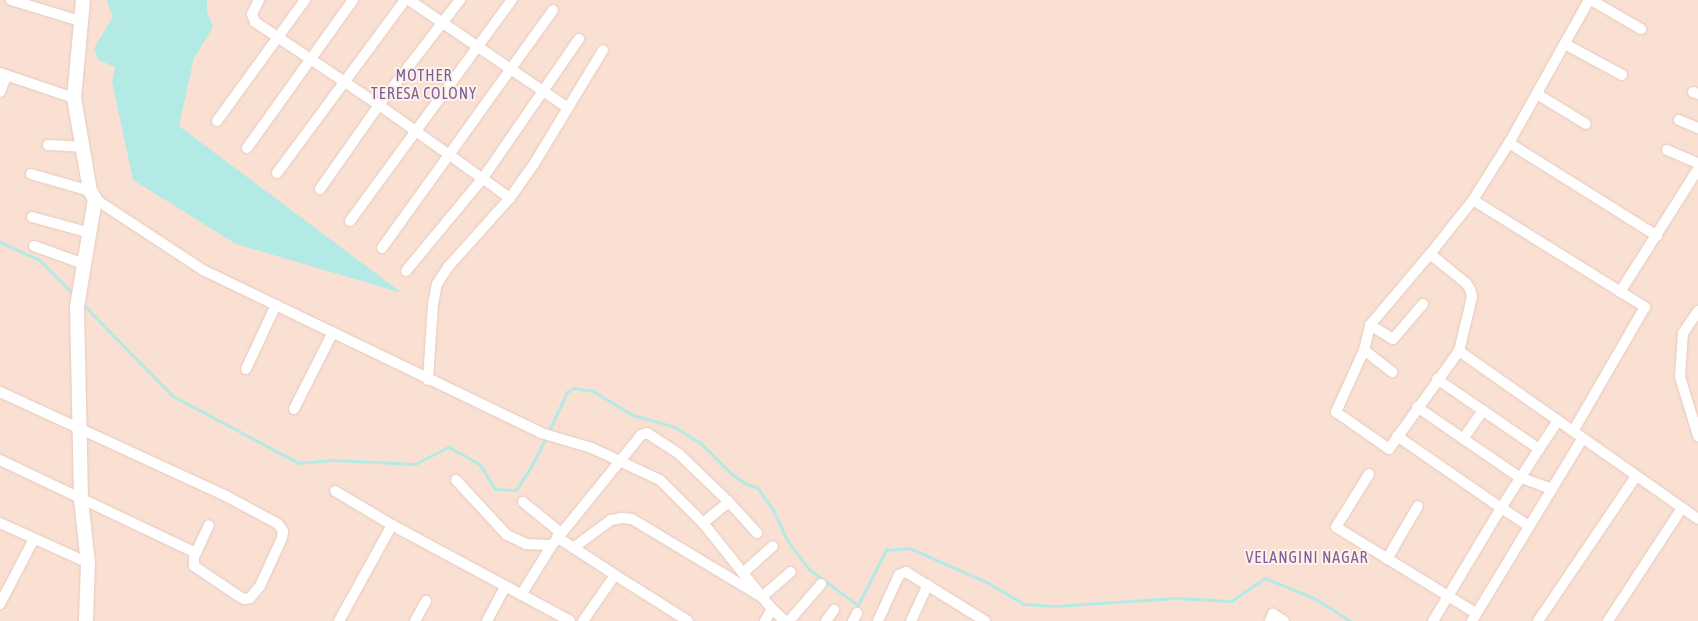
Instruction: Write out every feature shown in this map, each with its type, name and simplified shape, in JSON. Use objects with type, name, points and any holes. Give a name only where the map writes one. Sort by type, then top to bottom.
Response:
[{"type":"street","points":[[11,0],[80,21]]},
{"type":"street","points":[[83,0],[74,98],[82,147],[93,195],[90,233],[77,307],[81,499],[88,563],[86,621]]},
{"type":"street","points":[[259,0],[252,14],[255,22],[379,105],[510,198]]},
{"type":"street","points":[[217,121],[305,0]]},
{"type":"street","points":[[246,148],[353,0]]},
{"type":"street","points":[[277,173],[344,81],[407,0],[443,22],[568,108]]},
{"type":"street","points":[[320,188],[379,105],[460,0]]},
{"type":"street","points":[[350,222],[512,0]]},
{"type":"street","points":[[1430,254],[1466,283],[1472,297],[1459,351],[1388,449],[1336,412],[1364,350],[1370,325],[1473,200],[1509,143],[1590,0],[1641,29]]},
{"type":"street","points":[[382,248],[553,10]]},
{"type":"street","points":[[406,271],[483,178],[579,39]]},
{"type":"street","points":[[1565,44],[1622,75]]},
{"type":"street","points":[[428,380],[433,304],[437,284],[448,267],[510,198],[534,164],[603,50]]},
{"type":"street","points":[[0,92],[3,74],[74,98]]},
{"type":"street","points":[[1537,94],[1586,124]]},
{"type":"street","points":[[1679,120],[1698,128]]},
{"type":"street","points":[[1509,143],[1657,236]]},
{"type":"street","points":[[48,145],[82,147]]},
{"type":"street","points":[[1667,150],[1698,163]]},
{"type":"street","points":[[1620,292],[1698,169]]},
{"type":"street","points":[[32,174],[93,195],[203,270],[276,304],[428,380],[541,433],[592,448],[660,480],[703,523],[772,609],[785,621]]},
{"type":"street","points":[[1473,200],[1645,307],[1572,431]]},
{"type":"street","points":[[32,217],[90,233]]},
{"type":"street","points":[[34,246],[84,264]]},
{"type":"street","points":[[246,369],[276,304]]},
{"type":"street","points":[[1370,325],[1393,340],[1423,304]]},
{"type":"street","points":[[1698,311],[1683,333],[1680,377],[1698,436]]},
{"type":"street","points":[[294,409],[333,332]]},
{"type":"street","points":[[1364,350],[1392,372]]},
{"type":"street","points":[[1459,351],[1698,519]]},
{"type":"street","points":[[1437,379],[1539,449]]},
{"type":"street","points":[[0,392],[226,496],[278,524],[283,531],[260,586],[250,598],[244,599],[197,568],[193,563],[209,526]]},
{"type":"street","points":[[1417,407],[1519,477],[1552,489]]},
{"type":"street","points":[[1463,439],[1483,410]]},
{"type":"street","points":[[1433,621],[1519,477],[1558,421]]},
{"type":"street","points":[[520,595],[557,539],[641,435],[647,433],[678,453],[729,502],[757,533]]},
{"type":"street","points":[[1397,436],[1530,526]]},
{"type":"street","points":[[1369,474],[1336,527],[1448,596],[1474,617],[1583,438]]},
{"type":"street","points":[[0,460],[196,553]]},
{"type":"street","points":[[1538,621],[1636,476]]},
{"type":"street","points":[[456,480],[507,535],[526,544],[557,539]]},
{"type":"street","points":[[335,491],[392,525],[570,621]]},
{"type":"street","points":[[523,502],[557,539],[688,621]]},
{"type":"street","points":[[703,523],[729,502]]},
{"type":"street","points":[[1386,559],[1418,506]]},
{"type":"street","points":[[1608,621],[1682,508]]},
{"type":"street","points":[[573,548],[611,520],[621,518],[632,519],[762,597]]},
{"type":"street","points":[[0,523],[88,563]]},
{"type":"street","points":[[339,621],[392,525]]},
{"type":"street","points":[[0,604],[34,539]]},
{"type":"street","points":[[743,573],[773,546]]},
{"type":"street","points":[[762,597],[791,572]]},
{"type":"street","points":[[878,621],[902,572],[906,572],[985,621]]},
{"type":"street","points":[[583,621],[615,575]]},
{"type":"street","points":[[789,621],[821,584]]},
{"type":"street","points":[[912,621],[928,585]]},
{"type":"street","points":[[487,621],[505,587]]},
{"type":"street","points":[[415,621],[426,601]]},
{"type":"street","points":[[765,621],[772,609]]},
{"type":"street","points":[[826,621],[834,610]]},
{"type":"street","points":[[1270,621],[1273,614],[1284,621]]},
{"type":"shaded area","points":[[0,0],[1698,0],[1698,621],[0,621]]},
{"type":"water","points":[[108,0],[207,0],[207,12],[213,27],[194,58],[179,126],[402,293],[236,244],[133,180],[112,82],[115,67],[98,60],[94,48],[113,17],[107,2]]},
{"type":"waterway","points":[[0,242],[40,260],[74,295]]},
{"type":"waterway","points":[[83,304],[173,396],[299,463],[333,460],[415,464],[449,447],[480,464],[495,489],[516,490],[546,438]]},
{"type":"waterway","points":[[548,433],[567,392],[574,388],[593,391],[633,415],[675,427],[702,444],[731,473],[745,483],[758,488],[774,511],[788,541],[809,569],[858,605],[886,550],[909,548],[987,582],[1024,604],[1056,606],[1176,598],[1231,601],[1265,578],[1314,598],[1351,621]]},
{"type":"district","name":"MOTHER TERESA COLONY","points":[[424,84]]},
{"type":"district","name":"VELANGINI NAGAR","points":[[1307,557]]}]
